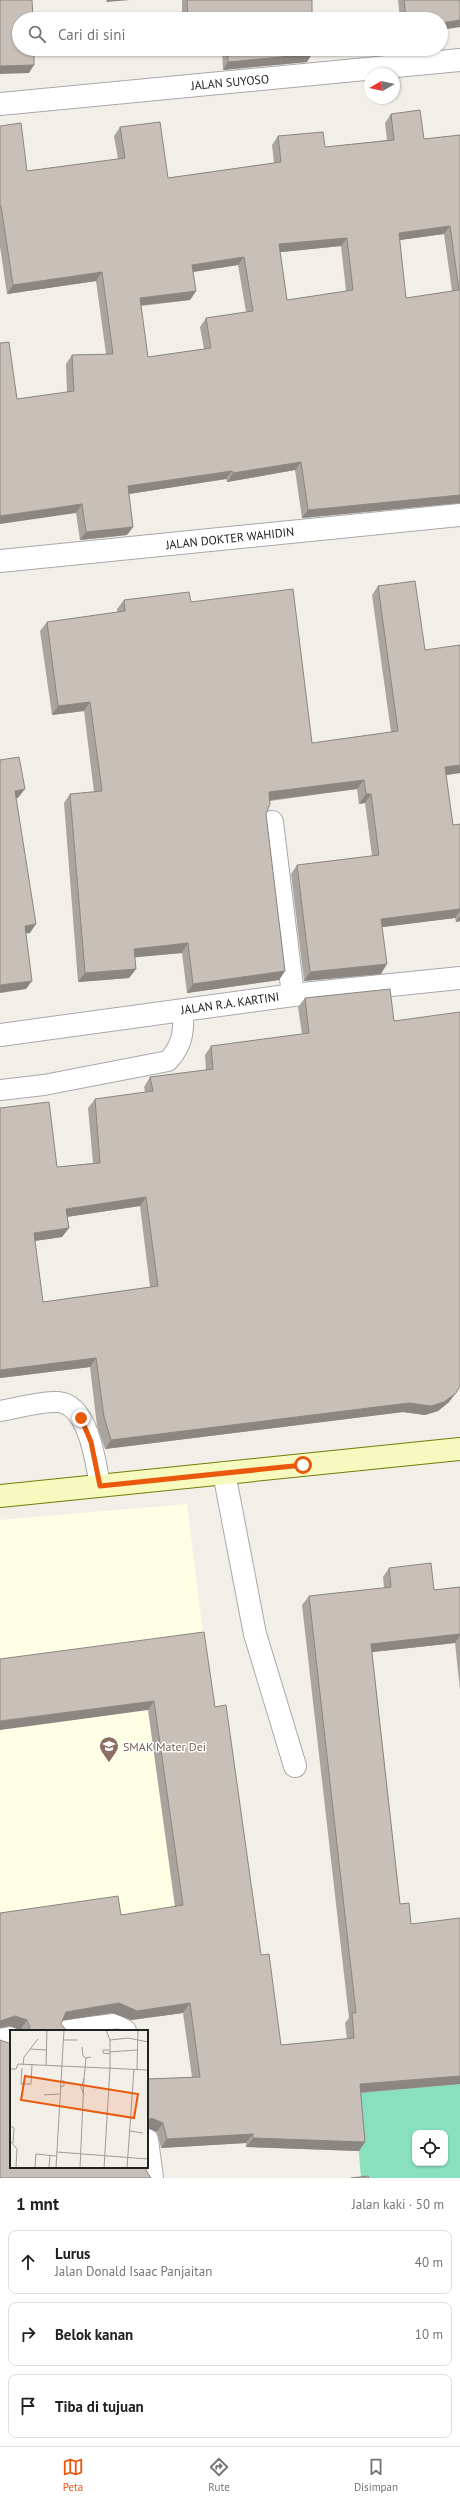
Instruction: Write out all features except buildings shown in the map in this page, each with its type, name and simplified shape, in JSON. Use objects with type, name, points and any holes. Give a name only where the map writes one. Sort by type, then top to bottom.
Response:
[{"type":"main road","points":[[0,1496],[460,1449]]},
{"type":"street","name":"JALAN SUYOSO","points":[[0,104],[460,60]]},
{"type":"street","name":"JALAN DOKTER WAHIDIN","points":[[0,561],[460,515]]},
{"type":"street","points":[[272,822],[293,994]]},
{"type":"street","name":"JALAN R.A. KARTINI","points":[[0,1036],[293,994],[460,978]]},
{"type":"street","points":[[224,1473],[255,1634],[295,1766]]},
{"type":"street","points":[[75,2030],[114,2025],[123,2030]]},
{"type":"street","points":[[0,2040],[10,2038]]},
{"type":"street","points":[[148,2148],[152,2178]]},
{"type":"lane","points":[[0,1090],[44,1085],[168,1061],[176,1052],[184,1036],[184,1010]]},
{"type":"lane","points":[[0,1411],[58,1402],[75,1410],[81,1418],[91,1442],[100,1486]]},
{"type":"shaded area","name":"SMAK Mater Dei","points":[[187,1504],[249,2006],[0,2032],[0,1520]]},
{"type":"green space","points":[[460,2084],[460,2178],[361,2178],[354,2093]]},
{"type":"place","name":"SMAK Mater Dei","points":[[109,1763]]},
{"type":"route","points":[[81,1418],[91,1442],[100,1486],[303,1465]]}]
